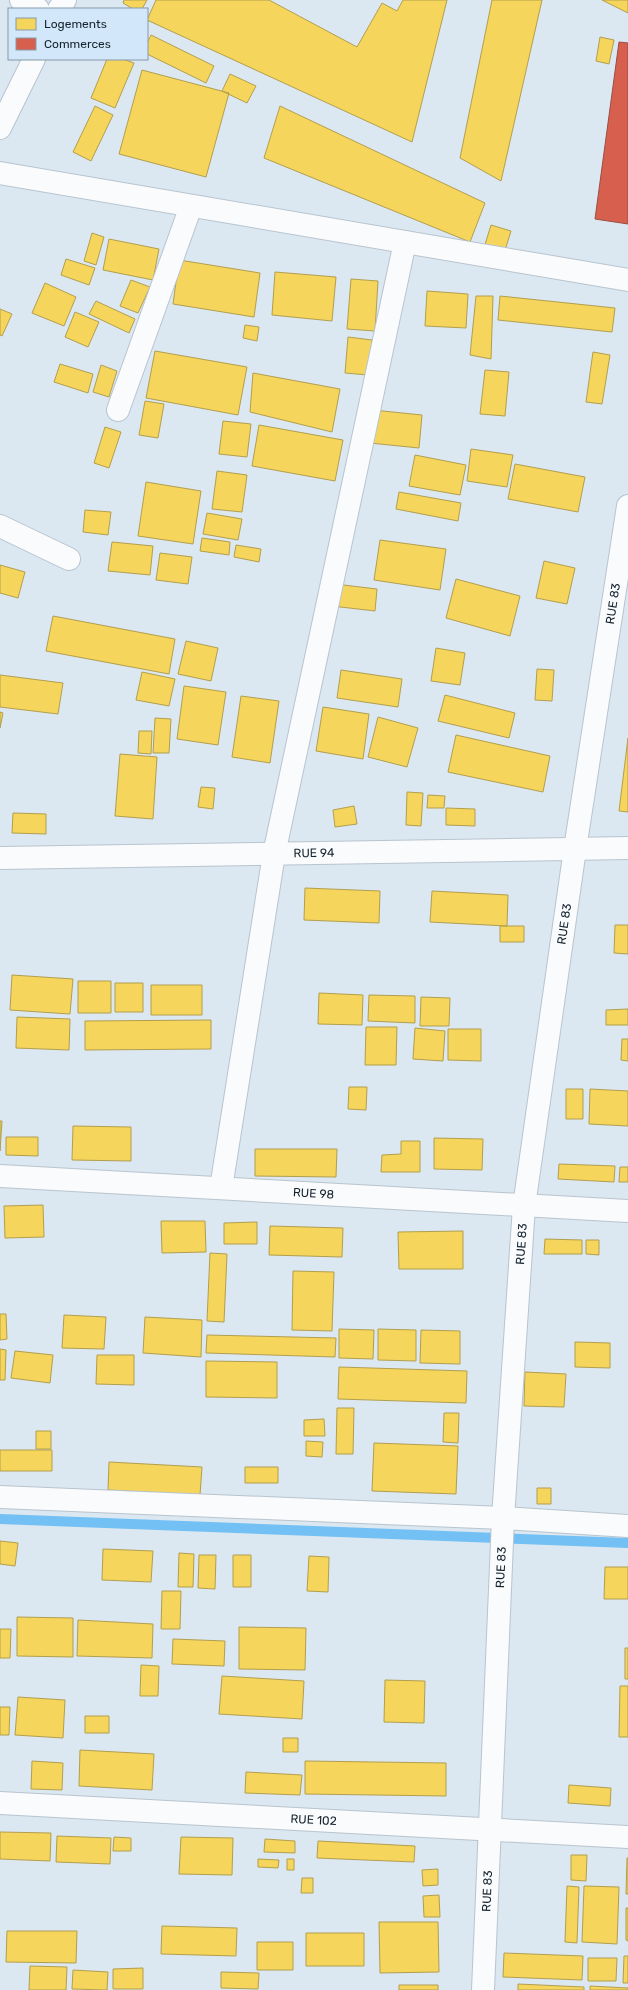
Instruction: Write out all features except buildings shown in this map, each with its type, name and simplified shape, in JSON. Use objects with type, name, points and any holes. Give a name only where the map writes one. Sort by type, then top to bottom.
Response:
[{"type":"street","points":[[20,0],[36,8]]},
{"type":"street","points":[[0,128],[34,60]]},
{"type":"street","points":[[0,173],[628,280]]},
{"type":"street","points":[[118,410],[191,206]]},
{"type":"street","points":[[220,1188],[274,854],[405,242]]},
{"type":"street","name":"RUE 83","points":[[483,1990],[502,1518],[524,1206],[575,849],[628,506]]},
{"type":"street","points":[[0,526],[70,559]]},
{"type":"street","name":"RUE 94","points":[[0,858],[628,848]]},
{"type":"street","name":"RUE 98","points":[[0,1176],[628,1211]]},
{"type":"street","points":[[0,1497],[502,1518],[628,1526]]},
{"type":"street","name":"RUE 102","points":[[0,1803],[628,1837]]},
{"type":"waterway","points":[[0,1519],[628,1543]]}]
